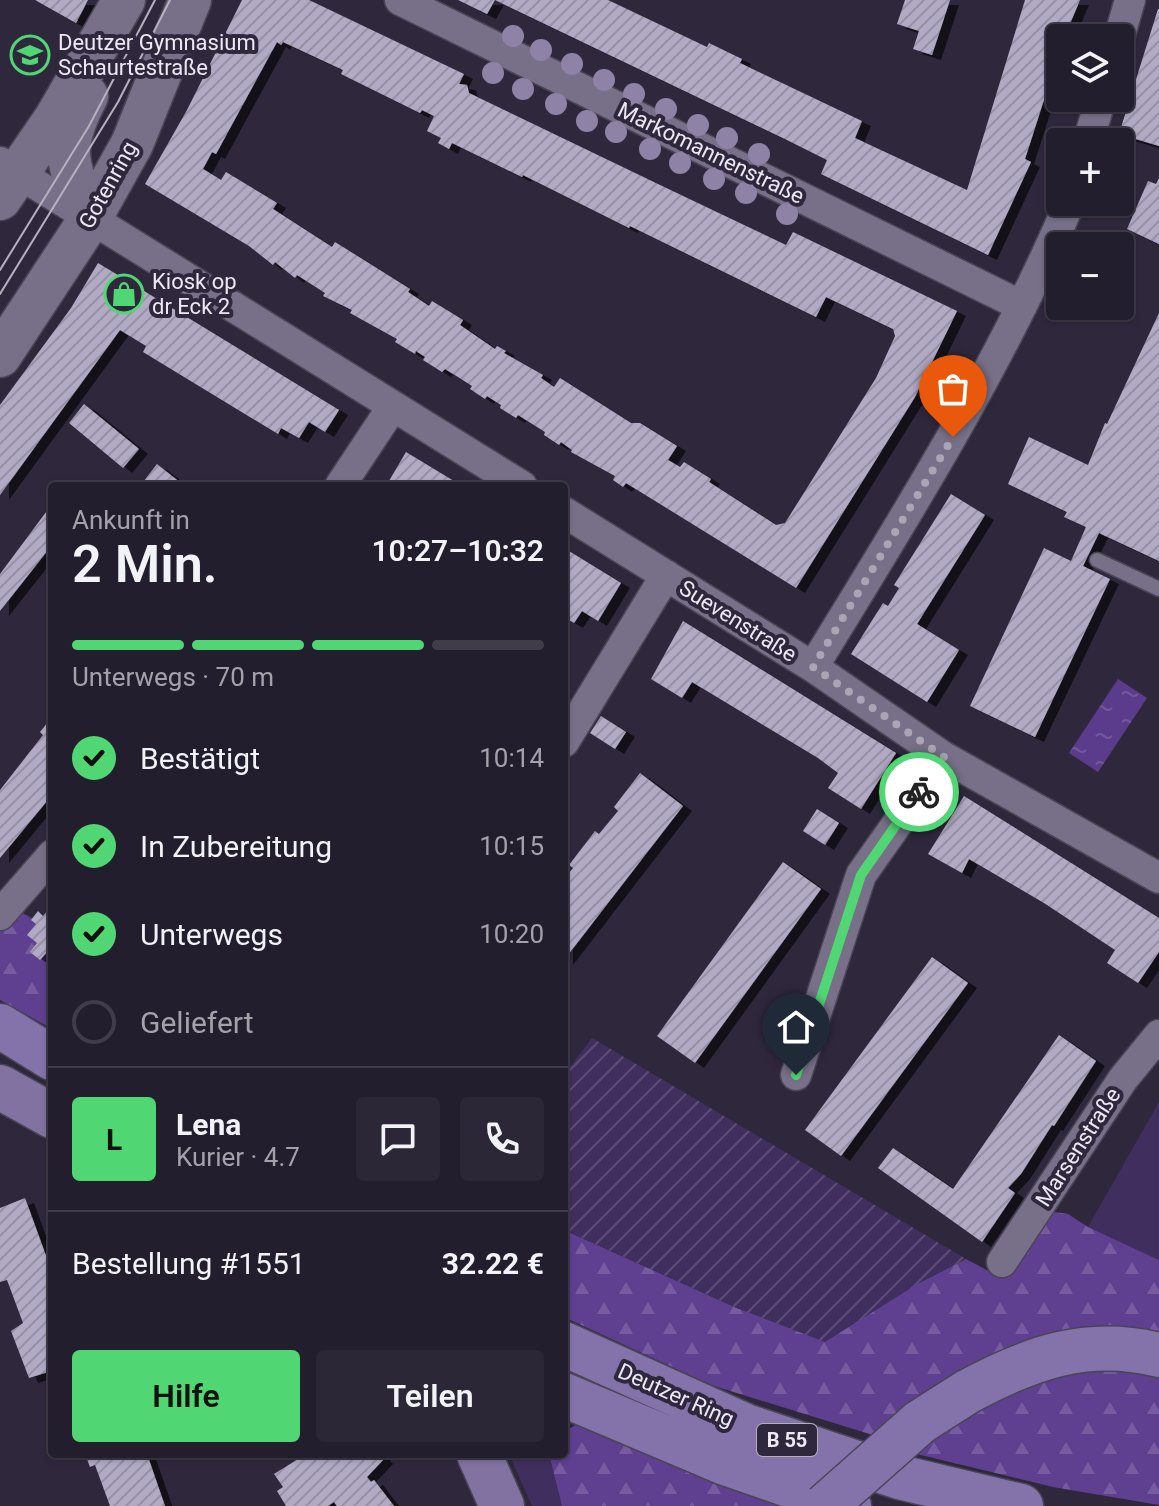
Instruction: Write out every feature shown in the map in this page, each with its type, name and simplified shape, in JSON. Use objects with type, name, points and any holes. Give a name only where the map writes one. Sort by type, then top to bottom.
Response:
[{"type":"highway","points":[[0,1026],[48,1056]]},
{"type":"highway","name":"Deutzer Ring","points":[[568,1346],[746,1426],[899,1477],[1021,1506]]},
{"type":"highway","points":[[825,1506],[920,1422],[1013,1367],[1064,1351],[1133,1348],[1159,1355]]},
{"type":"highway","name":"Deutzer Ring","points":[[568,1397],[725,1463],[849,1506]]},
{"type":"main road","points":[[6,178],[55,119],[124,0]]},
{"type":"main road","name":"Gotenring","points":[[0,356],[75,209],[132,144],[190,0]]},
{"type":"main road","points":[[75,209],[68,142],[89,94],[92,57]]},
{"type":"main road","points":[[68,142],[80,159],[95,161],[132,144]]},
{"type":"main road","points":[[0,1087],[48,1114]]},
{"type":"main road","points":[[481,1458],[502,1506]]},
{"type":"street","name":"Markomannenstraße","points":[[400,0],[1022,306]]},
{"type":"street","points":[[1123,24],[1130,0]]},
{"type":"street","points":[[6,178],[75,209],[516,482]]},
{"type":"street","points":[[813,667],[967,413],[1044,263],[1064,216]]},
{"type":"street","points":[[343,482],[393,406]]},
{"type":"street","name":"Suevenstraße","points":[[568,514],[813,667],[944,757],[1159,878]]},
{"type":"street","points":[[568,735],[666,575]]},
{"type":"street","points":[[796,1075],[861,875],[944,757]]},
{"type":"street","points":[[0,915],[48,860]]},
{"type":"street","name":"Marsenstraße","points":[[1002,1262],[1123,1079],[1159,1035]]},
{"type":"lane","points":[[1097,560],[1159,589]]},
{"type":"shaded area","points":[[592,1038],[966,1259],[919,1283],[825,1342],[739,1309],[568,1232],[568,1070]]},
{"type":"shaded area","points":[[1159,1102],[1159,1260],[1088,1227]]},
{"type":"shaded area","points":[[511,1458],[550,1458],[562,1506],[532,1506]]},
{"type":"green space","points":[[14,908],[48,928],[48,1027],[0,1000],[0,926]]},
{"type":"green space","points":[[1054,1212],[1068,1214],[1088,1227],[1159,1260],[1159,1333],[876,1436],[711,1385],[568,1319],[568,1232],[739,1309],[919,1283],[966,1259],[996,1275],[1039,1218]]},
{"type":"green space","points":[[1057,1367],[1159,1370],[1159,1505],[1053,1487],[917,1454],[954,1423]]},
{"type":"green space","points":[[582,1421],[677,1467],[785,1506],[562,1506],[550,1458],[568,1458],[568,1430]]},
{"type":"water","points":[[1118,679],[1147,698],[1098,772],[1069,753]]},
{"type":"building","points":[[35,0],[88,0],[76,23]]},
{"type":"building","points":[[242,0],[309,0],[464,74],[459,84],[467,85],[469,93],[658,184],[786,245],[793,232],[957,311],[915,397],[796,588],[626,483],[623,487],[613,480],[615,476],[571,452],[561,442],[559,445],[518,415],[516,418],[487,396],[485,399],[470,389],[472,386],[458,377],[445,369],[442,372],[423,360],[425,357],[416,351],[415,354],[395,342],[397,339],[350,313],[352,310],[323,296],[325,293],[297,275],[295,278],[275,262],[273,265],[249,246],[145,184],[187,110]],"holes":[[[277,42],[281,45],[283,42],[343,70],[341,74],[420,113],[422,110],[434,116],[427,131],[441,138],[438,143],[449,149],[452,143],[523,175],[816,317],[826,297],[893,329],[895,336],[876,378],[785,523],[776,525],[684,462],[680,467],[668,460],[677,446],[640,423],[631,423],[560,378],[554,387],[541,378],[543,375],[497,346],[495,349],[460,325],[463,320],[432,301],[429,306],[408,292],[410,289],[335,242],[332,247],[273,209],[277,203],[226,172],[221,180],[203,169],[212,152],[216,154]]]},
{"type":"building","points":[[458,0],[495,0],[487,14]]},
{"type":"building","points":[[495,0],[608,0],[707,47],[709,43],[742,59],[740,63],[862,121],[855,138],[967,190],[1025,0],[1080,0],[1070,24],[1046,24],[1046,94],[1025,159],[1031,162],[988,255],[821,174],[827,160]]},
{"type":"building","points":[[905,0],[950,0],[932,55],[913,49],[919,31],[897,24]]},
{"type":"building","points":[[1159,9],[1159,146],[1134,138],[1134,128],[1121,128],[1126,112],[1134,112],[1134,86]]},
{"type":"building","points":[[1159,178],[1159,244],[1127,229],[1148,181],[1156,184]]},
{"type":"building","points":[[98,263],[339,410],[325,432],[309,422],[299,438],[281,428],[278,434],[143,352],[146,346],[120,330],[0,495],[0,405],[71,308]]},
{"type":"building","points":[[1159,313],[1159,561],[1099,533],[1083,566],[1110,579],[1035,737],[970,706],[1044,548],[1071,561],[1086,527],[1064,517],[1067,512],[1008,484],[1029,437],[1088,465]]},
{"type":"building","points":[[84,404],[139,449],[123,468],[69,423]]},
{"type":"building","points":[[406,452],[455,482],[388,482]]},
{"type":"building","points":[[157,464],[177,480],[175,482],[143,482]]},
{"type":"building","points":[[951,494],[985,515],[917,624],[959,650],[927,702],[851,654],[883,603],[888,606],[899,588],[894,585]]},
{"type":"building","points":[[48,509],[48,550],[0,611],[0,574]]},
{"type":"building","points":[[568,550],[621,583],[598,621],[582,611],[574,623],[568,619]]},
{"type":"building","points":[[683,621],[896,753],[861,809],[828,788],[838,773],[818,758],[692,682],[682,698],[651,679]]},
{"type":"building","points":[[601,716],[626,732],[615,749],[590,733]]},
{"type":"building","points":[[48,722],[48,800],[0,858],[0,790],[43,735],[40,732]]},
{"type":"building","points":[[640,773],[683,806],[568,955],[568,874],[573,868],[569,865],[595,831],[599,834],[618,811],[614,807]]},
{"type":"building","points":[[964,796],[1159,918],[1159,952],[1138,983],[1107,963],[1115,950],[1044,903],[969,859],[962,873],[928,854]]},
{"type":"building","points":[[817,809],[839,823],[825,845],[803,831]]},
{"type":"building","points":[[783,862],[821,889],[695,1063],[657,1036]]},
{"type":"building","points":[[48,910],[48,953],[40,960],[30,952],[37,943],[27,935],[36,924],[31,920],[38,911],[43,916]]},
{"type":"building","points":[[932,957],[968,983],[841,1156],[805,1130]]},
{"type":"building","points":[[1059,1035],[1096,1061],[1021,1174],[1008,1188],[1015,1193],[982,1242],[878,1168],[893,1148],[953,1189]]},
{"type":"building","points":[[25,1198],[48,1261],[48,1372],[29,1378],[11,1331],[23,1323],[7,1280],[0,1282],[0,1208]]},
{"type":"building","points":[[87,1458],[148,1458],[165,1506],[110,1506],[95,1465],[90,1467]]},
{"type":"building","points":[[300,1458],[383,1458],[367,1477],[371,1482],[374,1480],[394,1506],[337,1506],[334,1502],[328,1506],[286,1506],[277,1491],[283,1487],[274,1474]]},
{"type":"tram line","points":[[0,270],[89,126],[155,0]]},
{"type":"tram line","points":[[0,294],[118,102],[170,0]]},
{"type":"way so far","points":[[919,792],[944,757],[813,667],[953,437]]},
{"type":"place","name":"Deutzer Gymnasium Schaurtestraße","points":[[30,55]]},
{"type":"place","name":"Kiosk op dr Eck 2","points":[[124,294]]},
{"type":"route","points":[[796,1075],[861,875],[919,792]]}]
